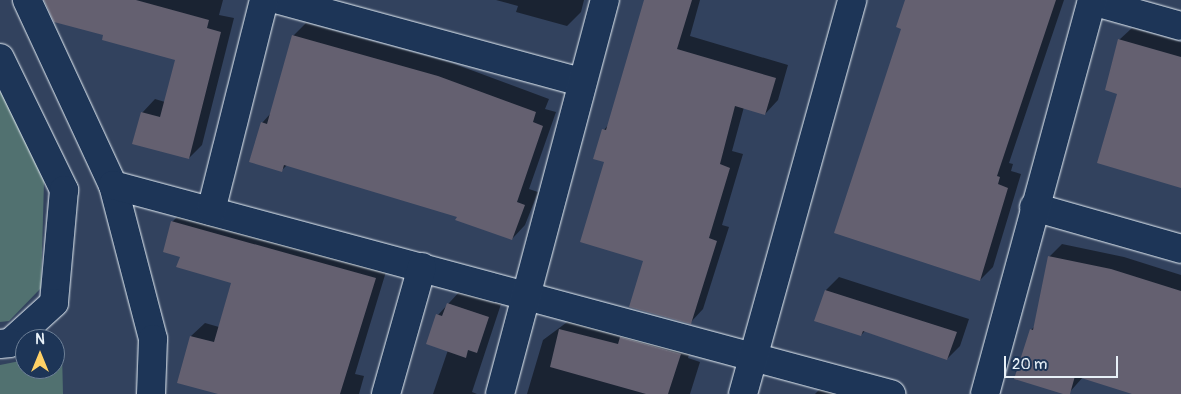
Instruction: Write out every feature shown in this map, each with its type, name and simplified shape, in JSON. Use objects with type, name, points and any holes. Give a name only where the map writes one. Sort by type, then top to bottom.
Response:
[{"type":"street","points":[[27,0],[113,185],[153,340],[151,394]]},
{"type":"street","points":[[211,210],[264,0]]},
{"type":"street","points":[[279,0],[581,82]]},
{"type":"street","points":[[500,394],[581,82],[605,0]]},
{"type":"street","points":[[743,394],[852,0]]},
{"type":"street","points":[[985,394],[1034,207],[1092,0],[1181,26]]},
{"type":"street","points":[[0,58],[64,190],[54,303],[10,343],[0,344]]},
{"type":"street","points":[[113,185],[891,394]]},
{"type":"street","points":[[1034,207],[1181,249]]},
{"type":"street","points":[[386,394],[422,267]]},
{"type":"green space","points":[[0,89],[44,181],[41,288],[9,321],[0,322]]},
{"type":"green space","points":[[15,362],[15,379],[63,379],[63,394],[0,394],[0,365]]},
{"type":"building","points":[[44,0],[136,0],[209,20],[207,28],[221,32],[189,159],[132,144],[141,112],[160,117],[175,60],[102,40],[103,35],[54,22]]},
{"type":"building","points":[[644,0],[692,0],[677,49],[776,78],[765,115],[735,106],[720,164],[730,168],[709,238],[717,241],[691,324],[629,307],[643,261],[580,242],[604,162],[593,159],[602,129],[606,130]]},
{"type":"building","points":[[905,0],[1056,0],[997,176],[1000,177],[998,184],[1008,188],[980,281],[834,233],[901,29],[896,27]]},
{"type":"building","points":[[292,35],[438,76],[536,112],[533,122],[543,126],[517,202],[525,205],[512,240],[455,220],[457,217],[284,165],[282,172],[249,162],[261,122],[267,124]]},
{"type":"building","points":[[1118,39],[1181,57],[1181,188],[1097,163],[1117,94],[1105,90]]},
{"type":"building","points":[[171,221],[376,278],[340,394],[218,394],[177,383],[190,336],[214,342],[231,283],[176,267],[180,257],[163,252]]},
{"type":"building","points":[[1048,256],[1111,269],[1181,291],[1181,394],[1132,394],[1075,376],[1070,394],[1063,394],[1014,379],[1030,329],[1033,330]]},
{"type":"building","points":[[825,290],[957,332],[947,360],[863,331],[861,336],[814,321]]},
{"type":"building","points":[[447,303],[489,317],[477,353],[468,350],[466,358],[426,344],[436,314],[442,316]]},
{"type":"building","points":[[559,329],[618,344],[620,337],[681,354],[668,394],[646,394],[550,367]]}]
